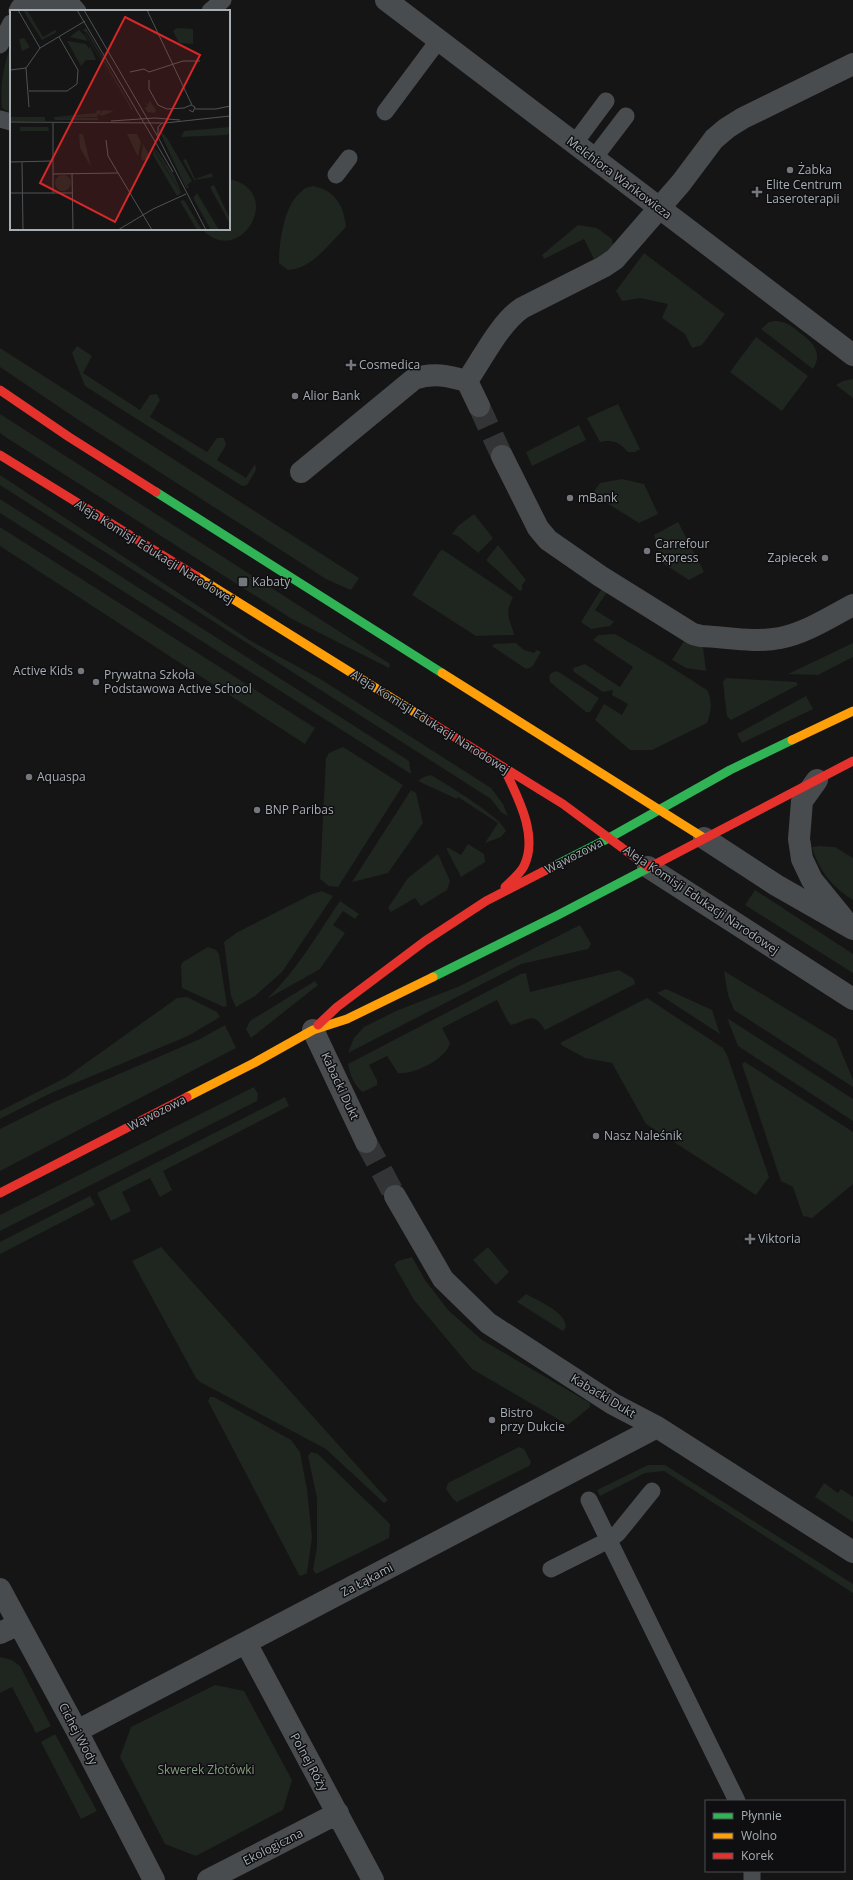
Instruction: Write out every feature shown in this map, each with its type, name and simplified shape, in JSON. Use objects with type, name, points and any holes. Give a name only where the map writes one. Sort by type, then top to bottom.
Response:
[{"type":"street","name":"Melchiora Wańkowicza","points":[[386,0],[853,355]]},
{"type":"street","points":[[467,382],[513,314],[603,267],[624,249],[681,183],[714,140],[727,128],[743,118],[853,64]]},
{"type":"street","points":[[301,472],[414,379],[430,374],[449,376],[467,382],[479,406]]},
{"type":"street","points":[[0,390],[82,445],[776,885],[852,928]]},
{"type":"street","name":"Aleja Komisji Edukacji Narodowej","points":[[0,455],[563,804],[648,867],[853,999]]},
{"type":"street","points":[[502,456],[538,528],[548,540],[594,572],[693,634],[701,636],[767,640],[781,638],[797,633],[853,605]]},
{"type":"street","name":"Wąwozowa","points":[[313,1030],[337,1007],[424,941],[486,901],[609,838],[730,770],[853,711]]},
{"type":"street","name":"Wąwozowa","points":[[0,1193],[254,1063],[313,1030],[347,1019],[558,914],[853,761]]},
{"type":"street","points":[[499,894],[524,866],[528,843],[523,811],[504,768]]},
{"type":"street","name":"Wąwozowa","points":[[817,780],[802,801],[799,839],[802,859],[812,880],[852,928]]},
{"type":"street","name":"Kabacki Dukt","points":[[313,1030],[366,1142]]},
{"type":"street","name":"Kabacki Dukt","points":[[395,1196],[443,1279],[488,1323],[613,1404],[656,1427],[853,1552]]},
{"type":"street","name":"Za Łąkami","points":[[77,1731],[656,1427]]},
{"type":"street","name":"Cichej Wody","points":[[0,1588],[9,1628],[77,1731],[154,1880]]},
{"type":"street","name":"Polnej Róży","points":[[246,1643],[373,1880]]},
{"type":"street","name":"Ekologiczna","points":[[208,1880],[338,1813]]},
{"type":"lane","points":[[211,10],[224,0]]},
{"type":"lane","points":[[18,10],[19,7],[71,3],[77,10]]},
{"type":"lane","points":[[0,45],[10,25]]},
{"type":"lane","points":[[385,112],[438,41]]},
{"type":"lane","points":[[574,144],[606,101]]},
{"type":"lane","points":[[594,158],[626,116]]},
{"type":"lane","points":[[0,119],[10,122]]},
{"type":"lane","points":[[336,175],[349,158]]},
{"type":"lane","points":[[551,1569],[609,1540],[618,1533],[652,1491]]},
{"type":"lane","points":[[589,1500],[737,1800]]},
{"type":"green space","points":[[10,48],[10,112],[2,108],[1,91],[6,61]]},
{"type":"green space","points":[[230,179],[246,186],[254,198],[256,211],[251,224],[242,234],[230,240],[216,239],[203,230],[230,230]]},
{"type":"green space","points":[[313,186],[321,188],[333,195],[343,212],[346,227],[327,248],[312,260],[297,269],[288,270],[279,263],[280,245],[284,224],[291,205],[296,197],[304,189]]},
{"type":"green space","points":[[578,225],[597,228],[612,239],[613,245],[608,251],[594,259],[584,239],[544,259],[542,255]]},
{"type":"green space","points":[[644,253],[725,314],[702,345],[692,348],[685,334],[662,318],[668,304],[640,298],[622,301],[616,291]]},
{"type":"green space","points":[[775,321],[786,323],[809,340],[817,353],[816,363],[813,369],[761,329],[769,322]]},
{"type":"green space","points":[[756,337],[808,376],[782,411],[730,372]]},
{"type":"green space","points":[[77,346],[92,356],[83,373],[140,410],[150,395],[157,394],[160,400],[150,417],[207,452],[217,438],[224,438],[226,445],[217,460],[246,478],[255,464],[256,470],[247,485],[242,486],[85,386],[72,353]]},
{"type":"green space","points":[[0,348],[359,578],[351,590],[326,579],[80,421],[0,367]]},
{"type":"green space","points":[[853,379],[853,398],[836,385],[843,381]]},
{"type":"green space","points":[[618,404],[640,449],[635,452],[628,452],[616,442],[600,442],[587,418]]},
{"type":"green space","points":[[0,414],[390,664],[389,668],[292,619],[7,438],[0,433]]},
{"type":"green space","points":[[579,425],[586,440],[532,466],[526,452]]},
{"type":"green space","points":[[0,475],[251,641],[322,680],[491,788],[503,804],[508,816],[501,812],[491,799],[0,485]]},
{"type":"green space","points":[[622,479],[644,484],[658,514],[639,523],[592,494],[600,483]]},
{"type":"green space","points":[[0,499],[409,761],[411,774],[0,513]]},
{"type":"green space","points":[[474,514],[493,538],[478,553],[458,536],[452,534],[458,526]]},
{"type":"green space","points":[[678,522],[704,572],[689,580],[664,564],[654,535]]},
{"type":"green space","points":[[0,527],[315,728],[305,744],[0,546]]},
{"type":"green space","points":[[498,545],[526,580],[522,585],[522,590],[520,591],[487,561]]},
{"type":"green space","points":[[443,550],[513,597],[508,613],[514,635],[476,636],[412,595],[440,551]]},
{"type":"green space","points":[[602,588],[607,592],[595,610],[614,622],[610,626],[591,629],[581,622]]},
{"type":"green space","points":[[615,634],[707,690],[711,706],[707,723],[652,750],[630,750],[595,720],[604,704],[622,715],[628,704],[612,695],[613,690],[603,692],[574,672],[573,668],[585,664],[620,687],[633,667],[593,640],[599,635]]},
{"type":"green space","points":[[684,641],[703,647],[706,671],[686,668],[672,660]]},
{"type":"green space","points":[[516,643],[524,650],[534,653],[537,650],[541,652],[532,667],[526,669],[492,646],[494,644]]},
{"type":"green space","points":[[853,643],[853,657],[818,675],[788,674]]},
{"type":"green space","points":[[557,671],[599,698],[590,712],[586,712],[550,682],[549,676],[551,673]]},
{"type":"green space","points":[[726,678],[796,682],[798,685],[731,720],[727,716],[723,682]]},
{"type":"green space","points":[[806,696],[813,709],[742,743],[737,734]]},
{"type":"green space","points":[[343,747],[403,785],[338,887],[329,886],[320,879],[326,758],[329,753]]},
{"type":"green space","points":[[431,775],[484,809],[502,825],[506,831],[501,837],[485,843],[498,823],[458,797],[457,799],[418,781]]},
{"type":"green space","points":[[411,790],[416,793],[423,823],[388,873],[352,882]]},
{"type":"green space","points":[[468,844],[484,854],[485,862],[461,877],[447,850],[447,847],[461,855]]},
{"type":"green space","points":[[812,847],[835,847],[853,858],[853,900],[839,890],[827,878],[818,864]]},
{"type":"green space","points":[[438,854],[450,881],[447,890],[421,906],[415,898],[391,912],[388,908],[408,878]]},
{"type":"green space","points":[[755,890],[853,954],[853,973],[745,905]]},
{"type":"green space","points":[[322,891],[333,896],[282,972],[255,996],[236,1007],[231,996],[224,942],[236,933],[312,894]]},
{"type":"green space","points":[[340,901],[359,914],[355,919],[343,911],[333,925],[345,933],[320,969],[267,999],[297,964]]},
{"type":"green space","points":[[580,925],[591,944],[588,949],[521,964],[348,1053],[354,1038],[364,1027],[396,1011],[460,986]]},
{"type":"green space","points":[[208,947],[216,950],[219,954],[227,1006],[224,1007],[182,988],[181,965],[183,962]]},
{"type":"green space","points":[[619,970],[634,979],[635,984],[545,1030],[537,1020],[530,1018],[511,1025],[497,1000],[442,1028],[450,1043],[442,1055],[428,1065],[405,1073],[398,1073],[387,1056],[369,1065],[377,1080],[377,1085],[363,1092],[351,1076],[348,1064],[521,974],[526,973],[530,992]]},
{"type":"green space","points":[[724,971],[836,1039],[853,1080],[853,1087],[734,1010],[728,995]]},
{"type":"green space","points":[[315,981],[318,985],[251,1038],[246,1029],[250,1021]]},
{"type":"green space","points":[[666,989],[712,1010],[720,1034],[657,993]]},
{"type":"green space","points":[[187,997],[217,1012],[220,1017],[188,1036],[51,1093],[0,1119],[0,1111],[65,1078],[177,998]]},
{"type":"green space","points":[[647,998],[723,1048],[727,1055],[769,1177],[756,1195],[646,1124],[612,1063],[585,1058],[560,1043]]},
{"type":"green space","points":[[727,1018],[853,1099],[853,1121],[738,1046]]},
{"type":"green space","points":[[225,1025],[236,1048],[0,1171],[0,1129],[52,1103],[200,1039]]},
{"type":"green space","points":[[745,1062],[853,1132],[853,1184],[812,1218],[803,1216],[793,1187],[781,1181],[742,1064]]},
{"type":"green space","points":[[254,1087],[258,1094],[257,1101],[0,1231],[0,1215]]},
{"type":"green space","points":[[285,1097],[289,1106],[163,1171],[172,1190],[160,1197],[150,1178],[122,1192],[131,1211],[111,1221],[97,1193]]},
{"type":"green space","points":[[90,1196],[95,1205],[0,1254],[0,1242]]},
{"type":"green space","points":[[161,1247],[388,1500],[384,1503],[326,1449],[200,1382],[196,1378],[132,1261]]},
{"type":"green space","points":[[488,1247],[509,1272],[496,1285],[473,1260]]},
{"type":"green space","points":[[412,1257],[425,1280],[448,1310],[482,1340],[590,1403],[590,1407],[568,1425],[472,1369],[414,1300],[394,1265],[398,1261]]},
{"type":"green space","points":[[526,1294],[550,1307],[561,1316],[566,1327],[563,1331],[517,1302]]},
{"type":"green space","points":[[210,1397],[214,1397],[291,1440],[300,1452],[307,1489],[312,1537],[307,1573],[301,1576],[299,1575],[208,1401]]},
{"type":"green space","points":[[519,1447],[524,1449],[531,1462],[529,1466],[457,1502],[446,1489],[448,1483]]},
{"type":"green space","points":[[311,1452],[318,1454],[390,1524],[389,1538],[316,1574],[313,1570],[317,1547],[317,1498],[308,1456]]},
{"type":"green space","points":[[648,1465],[665,1465],[853,1584],[853,1593],[664,1471],[645,1473],[600,1496],[597,1490]]},
{"type":"green space","points":[[824,1483],[838,1493],[841,1489],[853,1497],[853,1522],[815,1497]]},
{"type":"green space","points":[[0,1657],[12,1660],[20,1666],[51,1726],[36,1733],[12,1687],[0,1693]]},
{"type":"green space","name":"Skwerek Złotówki","points":[[215,1685],[244,1691],[292,1780],[283,1810],[196,1856],[165,1844],[120,1757],[131,1727]]},
{"type":"green space","points":[[55,1734],[97,1811],[81,1819],[41,1742]]},
{"type":"tunnel","points":[[479,406],[502,456]]},
{"type":"tunnel","points":[[366,1142],[395,1196]]},
{"type":"traffic: fast","points":[[156,492],[442,673]]},
{"type":"traffic: fast","points":[[552,867],[609,838],[730,770],[792,740]]},
{"type":"traffic: fast","points":[[433,977],[558,915],[652,866]]},
{"type":"traffic: slow","points":[[196,576],[427,720]]},
{"type":"traffic: slow","points":[[442,673],[704,838]]},
{"type":"traffic: slow","points":[[792,740],[853,711]]},
{"type":"traffic: slow","points":[[187,1097],[254,1063],[313,1030],[347,1019],[433,977]]},
{"type":"traffic: jam","points":[[0,390],[69,437],[156,492]]},
{"type":"traffic: jam","points":[[0,455],[196,576]]},
{"type":"traffic: jam","points":[[427,720],[563,804],[648,867]]},
{"type":"traffic: jam","points":[[652,866],[853,761]]},
{"type":"traffic: jam","points":[[504,768],[520,803],[528,829],[529,842],[528,854],[524,866],[518,875],[505,887]]},
{"type":"traffic: jam","points":[[318,1025],[337,1007],[425,941],[486,901],[552,867]]},
{"type":"traffic: jam","points":[[0,1193],[187,1097]]},
{"type":"place","name":"Żabka","points":[[790,170]]},
{"type":"place","name":"Elite Centrum Laseroterapii","points":[[757,192]]},
{"type":"place","name":"Cosmedica","points":[[351,365]]},
{"type":"place","name":"Alior Bank","points":[[295,396]]},
{"type":"place","name":"mBank","points":[[570,498]]},
{"type":"place","name":"Carrefour Express","points":[[647,551]]},
{"type":"place","name":"Zapiecek","points":[[825,558]]},
{"type":"place","name":"Kabaty","points":[[243,582]]},
{"type":"place","name":"Active Kids","points":[[81,671]]},
{"type":"place","name":"Prywatna Szkoła Podstawowa Active School","points":[[96,682]]},
{"type":"place","name":"Aquaspa","points":[[29,777]]},
{"type":"place","name":"BNP Paribas","points":[[257,810]]},
{"type":"place","name":"Nasz Naleśnik","points":[[596,1136]]},
{"type":"place","name":"Viktoria","points":[[750,1239]]},
{"type":"place","name":"Bistro przy Dukcie","points":[[492,1420]]}]
